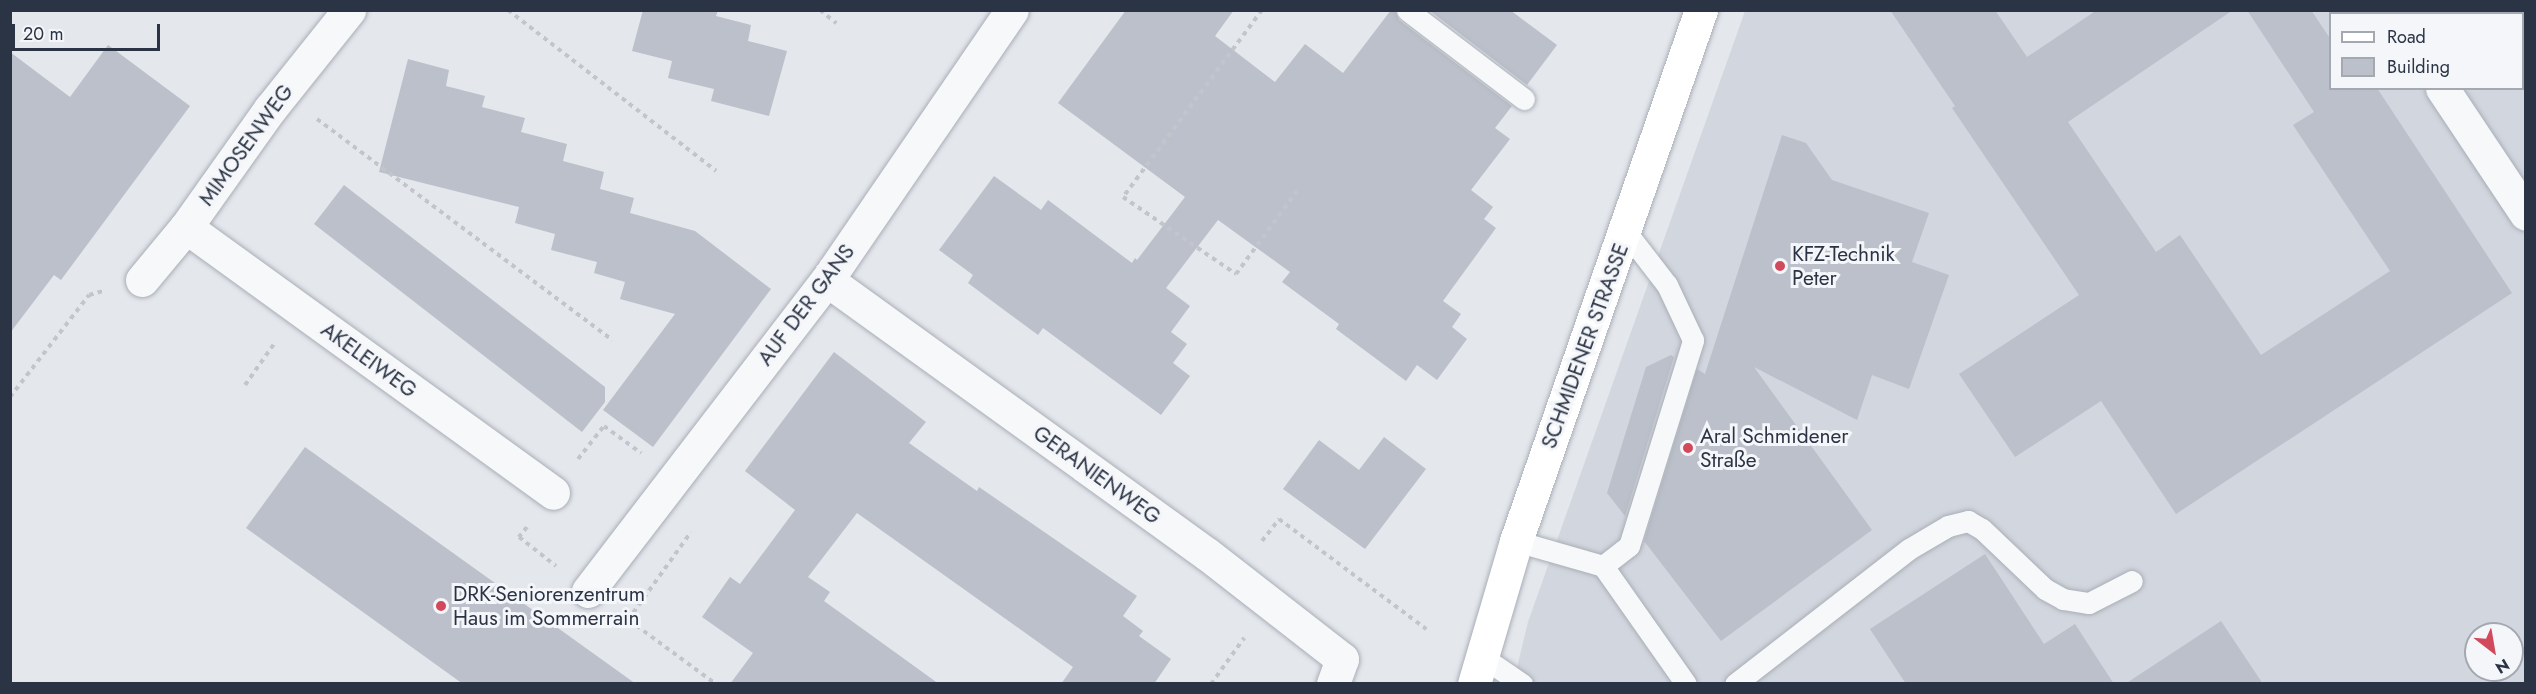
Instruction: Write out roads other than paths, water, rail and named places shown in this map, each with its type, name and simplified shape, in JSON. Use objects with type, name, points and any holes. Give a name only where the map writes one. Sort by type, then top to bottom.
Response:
[{"type":"main road","name":"SCHMIDENER STRASSE","points":[[1478,670],[1516,541],[1626,232],[1701,10]]},
{"type":"street","name":"MIMOSENWEG","points":[[142,280],[186,227],[283,93],[349,10]]},
{"type":"street","name":"AUF DER GANS","points":[[588,591],[827,280],[1012,10]]},
{"type":"street","points":[[2443,90],[2526,214]]},
{"type":"street","name":"AKELEIWEG","points":[[186,227],[553,493]]},
{"type":"street","name":"GERANIENWEG","points":[[827,280],[1236,576],[1342,659],[1333,684]]},
{"type":"lane","points":[[1407,10],[1524,99]]},
{"type":"lane","points":[[1603,566],[1629,546],[1693,340],[1667,285],[1626,232]]},
{"type":"lane","points":[[1735,684],[1909,549],[1948,526],[1968,521],[1982,529],[2045,589],[2063,599],[2089,603],[2132,581]]},
{"type":"lane","points":[[1516,541],[1603,566],[1686,684]]},
{"type":"lane","points":[[1478,670],[1522,684]]},
{"type":"place","name":"KFZ-Technik Peter","points":[[1780,266]]},
{"type":"place","name":"Aral Schmidener Straße","points":[[1688,448]]},
{"type":"place","name":"DRK-Seniorenzentrum Haus im Sommerrain","points":[[441,606]]}]
